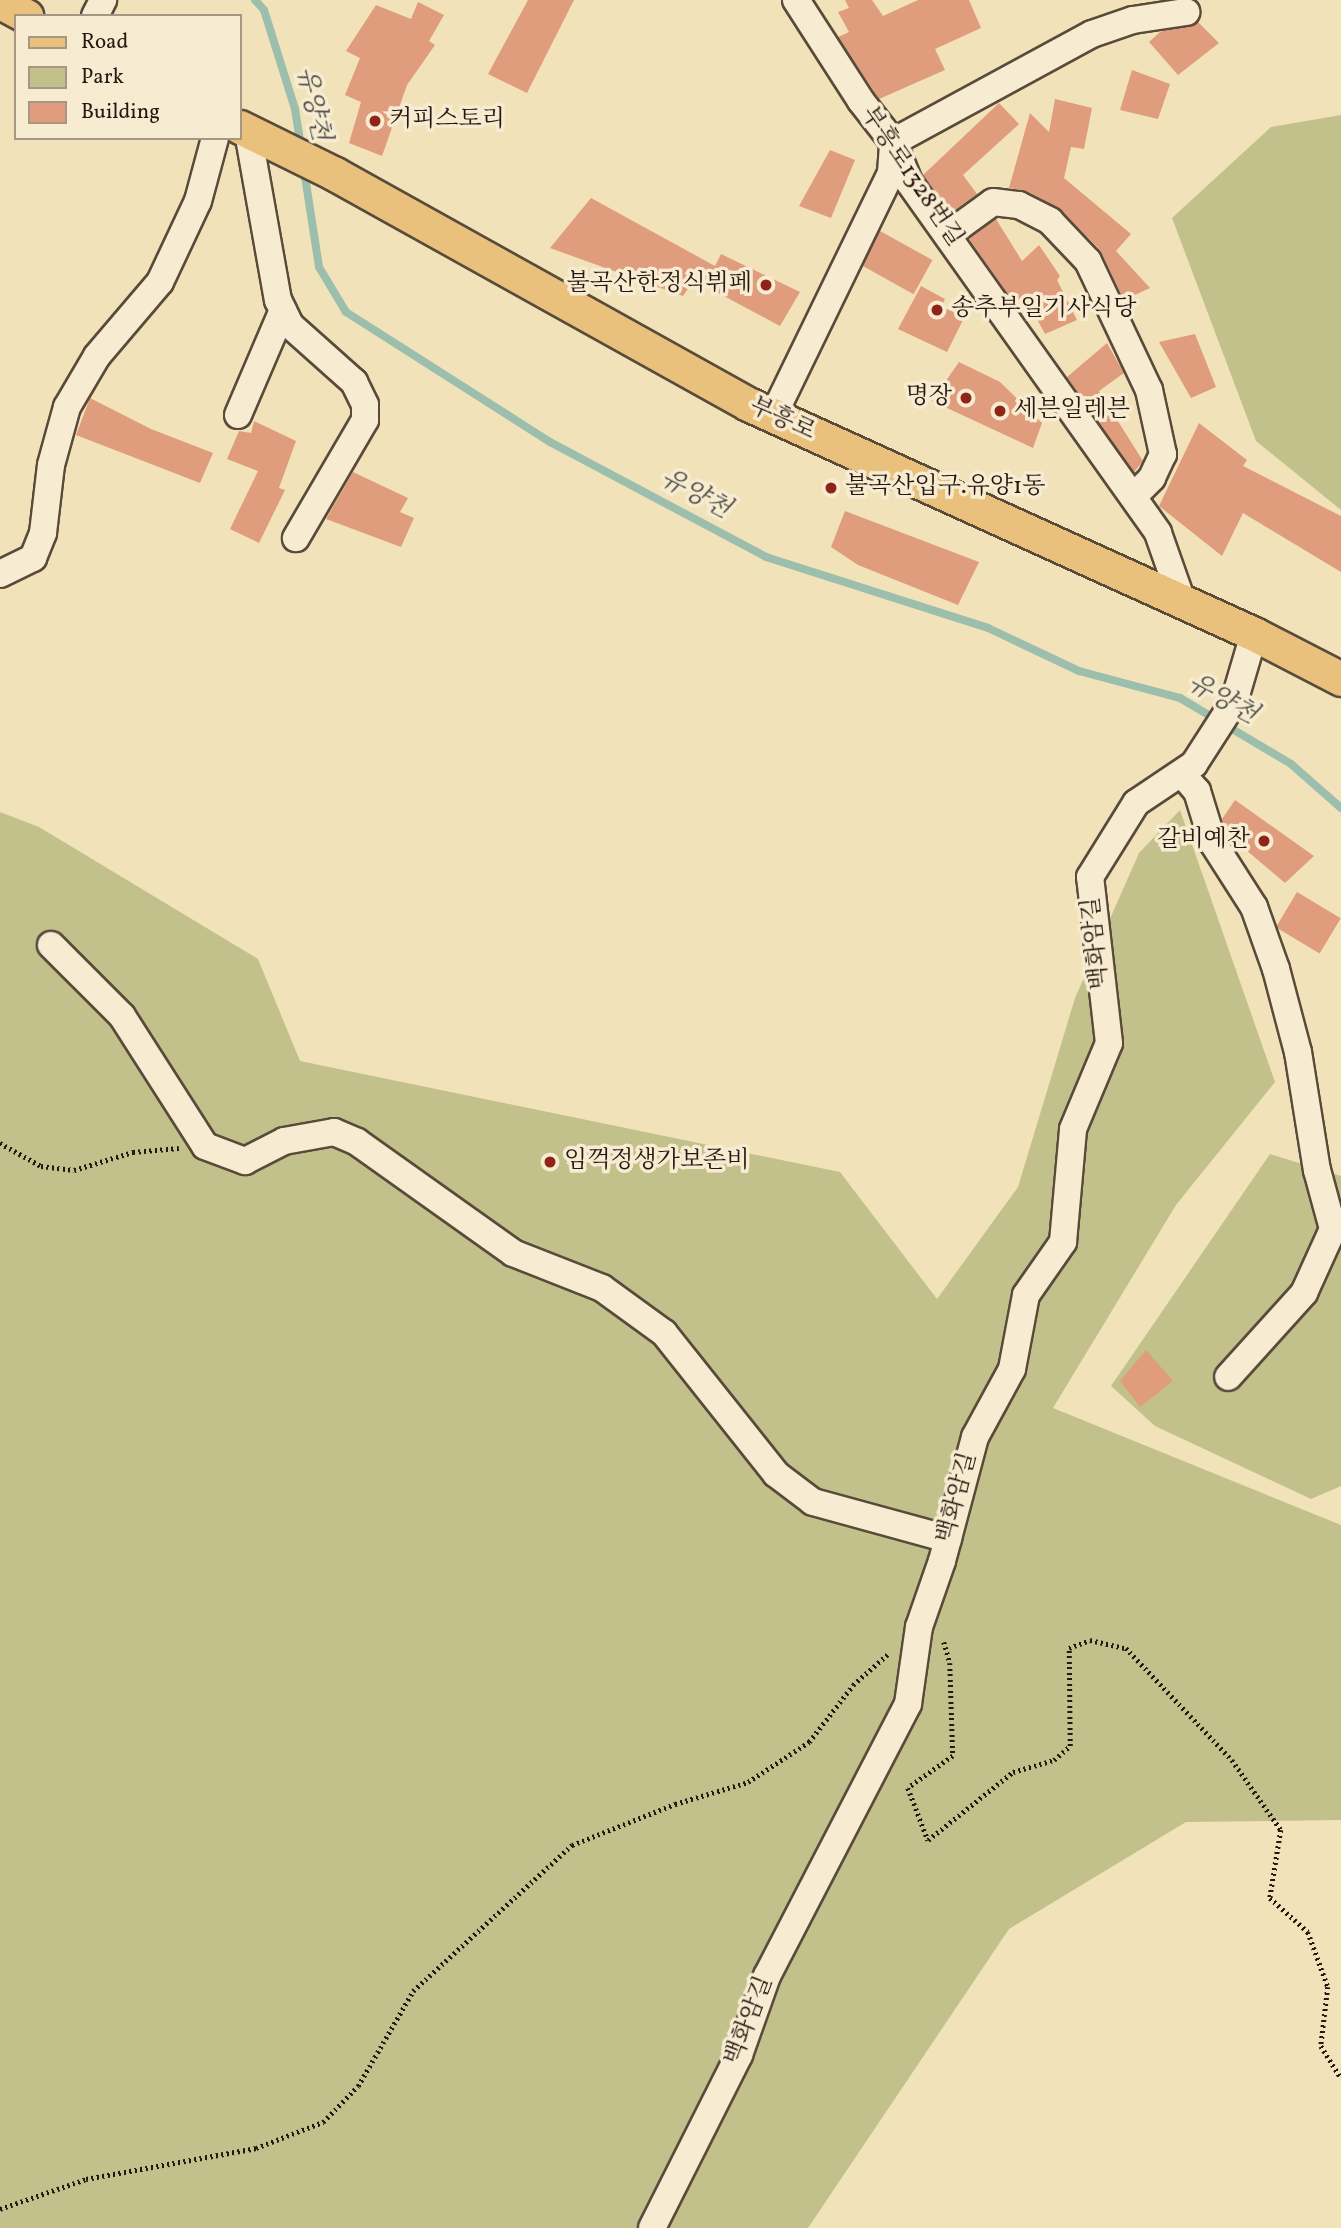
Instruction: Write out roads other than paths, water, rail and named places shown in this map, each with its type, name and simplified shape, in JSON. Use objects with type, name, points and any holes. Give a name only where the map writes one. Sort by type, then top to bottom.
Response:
[{"type":"main road","points":[[0,2],[22,14]]},
{"type":"main road","name":"부흥로","points":[[252,134],[335,174],[597,324],[773,416],[1334,668]]},
{"type":"street","name":"부흥로1328번길","points":[[796,0],[861,101],[893,142],[909,183],[948,234],[1158,533],[1182,601]]},
{"type":"street","points":[[773,416],[891,173],[893,142],[1092,34],[1133,20],[1186,12]]},
{"type":"street","points":[[252,134],[283,310],[290,325],[354,382],[365,405],[365,420],[296,538]]},
{"type":"street","points":[[0,574],[33,558],[43,533],[51,466],[67,407],[97,356],[160,282],[198,201],[214,140]]},
{"type":"street","points":[[948,234],[993,202],[1018,205],[1050,221],[1088,261],[1149,390],[1163,454],[1152,478],[1134,496]]},
{"type":"street","points":[[238,415],[283,310]]},
{"type":"street","points":[[1228,1377],[1304,1293],[1333,1229],[1317,1170],[1298,1052],[1276,969],[1254,906],[1213,843],[1188,769],[1234,702],[1254,634]]},
{"type":"street","name":"백화암길","points":[[652,2228],[739,2055],[767,1976],[908,1704],[919,1627],[948,1538],[975,1437],[1012,1369],[1026,1295],[1063,1242],[1073,1129],[1109,1043],[1090,877],[1136,803],[1188,769]]},
{"type":"street","points":[[51,944],[122,1016],[205,1146],[245,1161],[296,1139],[334,1132],[357,1142],[513,1253],[602,1288],[664,1333],[776,1474],[813,1502],[948,1538]]},
{"type":"waterway","name":"유양천","points":[[255,0],[264,10],[295,109],[301,147]]},
{"type":"waterway","name":"유양천","points":[[304,170],[319,267],[346,312],[550,442],[766,557],[988,628],[1079,671],[1180,698],[1291,764],[1341,808]]},
{"type":"place","name":"커피스토리","points":[[375,121]]},
{"type":"place","name":"불곡산한정식뷔페","points":[[766,285]]},
{"type":"place","name":"송추부일기사식당","points":[[937,310]]},
{"type":"place","name":"명장","points":[[966,398]]},
{"type":"place","name":"세븐일레븐","points":[[1000,411]]},
{"type":"place","name":"불곡산입구.유양1동","points":[[831,488]]},
{"type":"place","name":"갈비예찬","points":[[1264,841]]},
{"type":"place","name":"임꺽정생가보존비","points":[[550,1162]]}]
